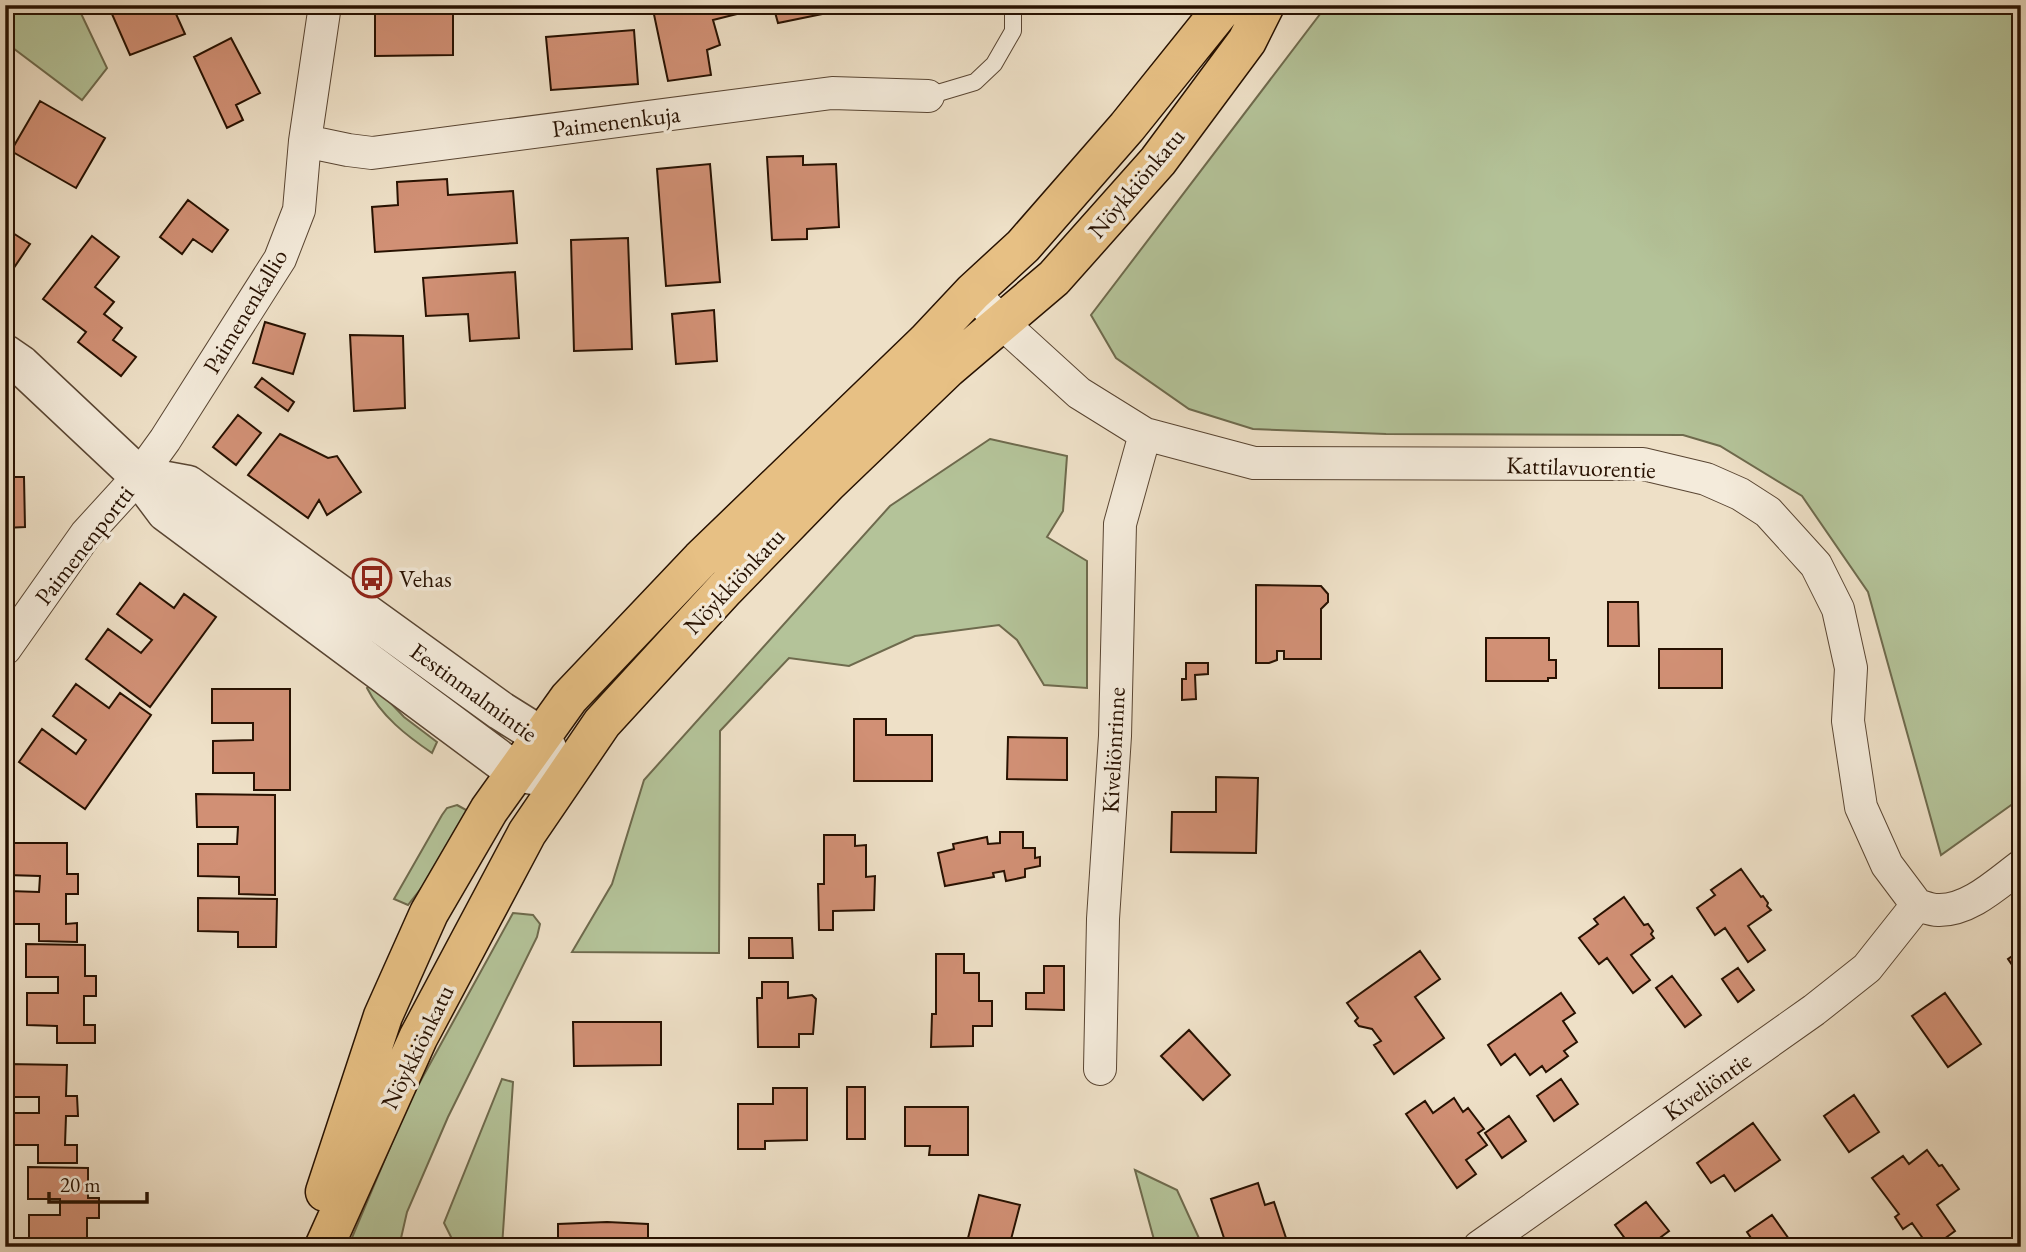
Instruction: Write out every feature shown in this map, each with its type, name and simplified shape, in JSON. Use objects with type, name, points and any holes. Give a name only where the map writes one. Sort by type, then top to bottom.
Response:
[{"type":"main road","name":"Nöykkiönkatu","points":[[309,1247],[383,1016],[429,914],[489,810],[569,698],[701,559],[1023,246],[1127,127],[1225,5]]},
{"type":"main road","name":"Nöykkiönkatu","points":[[324,1247],[418,1038],[527,833],[602,723],[725,589],[828,483],[948,368],[1054,278],[1158,161],[1247,41],[1265,5]]},
{"type":"street","name":"Paimenenkallio","points":[[139,475],[165,440],[280,259],[299,210],[305,141],[325,5]]},
{"type":"street","name":"Paimenenkuja","points":[[305,141],[372,153],[832,93],[928,96]]},
{"type":"street","name":"Kattilavuorentie","points":[[973,292],[1002,323],[1079,393],[1145,434],[1254,463],[1643,464],[1706,479],[1740,494],[1768,513],[1816,565],[1838,609],[1851,668],[1848,721],[1861,807],[1887,866],[1917,905]]},
{"type":"street","name":"Eestinmalmintie","points":[[5,354],[21,365],[139,475],[166,512],[516,772],[562,780]]},
{"type":"street","name":"Kiveliönrinne","points":[[1100,1069],[1104,919],[1115,736],[1120,524],[1145,434]]},
{"type":"street","name":"Eestinmalmintie","points":[[139,475],[188,485],[541,736],[562,780]]},
{"type":"street","name":"Paimenenportti","points":[[5,649],[86,534],[139,475]]},
{"type":"street","points":[[1917,905],[1938,910],[1956,908],[1985,893],[2021,866]]},
{"type":"street","name":"Kiveliöntie","points":[[1479,1247],[1814,1010],[1867,968],[1917,905]]},
{"type":"lane","points":[[928,96],[975,82],[994,64],[1013,30],[1013,5]]},
{"type":"green space","points":[[5,5],[77,5],[107,68],[82,100],[5,42]]},
{"type":"green space","points":[[1327,5],[2021,5],[2021,798],[1941,855],[1868,592],[1802,496],[1720,446],[1683,435],[1386,434],[1253,429],[1189,409],[1116,358],[1091,315]]},
{"type":"green space","points":[[990,439],[1067,456],[1063,511],[1047,537],[1087,561],[1087,688],[1044,685],[1017,640],[999,625],[915,636],[849,666],[789,658],[720,731],[719,953],[572,952],[612,884],[644,780],[890,506]]},
{"type":"green space","points":[[370,685],[404,717],[437,742],[432,753],[387,716],[367,688]]},
{"type":"green space","points":[[457,805],[468,811],[452,849],[408,905],[394,899],[442,815],[447,808]]},
{"type":"green space","points":[[513,913],[533,915],[540,924],[537,937],[448,1117],[407,1212],[399,1247],[348,1247],[409,1102]]},
{"type":"green space","points":[[502,1079],[513,1082],[502,1247],[456,1247],[444,1223]]},
{"type":"green space","points":[[1135,1170],[1177,1190],[1203,1247],[1156,1247]]},
{"type":"building","points":[[108,5],[172,5],[185,34],[130,55]]},
{"type":"building","points":[[375,5],[453,5],[453,55],[375,56]]},
{"type":"building","points":[[652,5],[735,5],[737,14],[713,20],[720,45],[707,50],[711,75],[668,81]]},
{"type":"building","points":[[773,5],[846,5],[847,9],[778,23]]},
{"type":"building","points":[[634,30],[638,84],[551,90],[546,37]]},
{"type":"building","points":[[231,38],[260,93],[236,105],[243,120],[227,128],[194,57]]},
{"type":"building","points":[[40,101],[105,138],[76,188],[11,151]]},
{"type":"building","points":[[803,156],[803,165],[836,164],[839,227],[807,229],[807,239],[772,240],[767,157]]},
{"type":"building","points":[[710,164],[720,282],[666,286],[657,169]]},
{"type":"building","points":[[447,179],[448,195],[513,191],[517,243],[375,252],[372,207],[398,205],[397,182]]},
{"type":"building","points":[[188,200],[228,230],[212,252],[193,239],[182,254],[160,237]]},
{"type":"building","points":[[5,228],[30,244],[5,281]]},
{"type":"building","points":[[92,236],[119,257],[95,287],[114,302],[104,314],[122,328],[113,340],[136,357],[121,376],[78,342],[86,332],[43,299]]},
{"type":"building","points":[[628,238],[632,349],[574,351],[571,240]]},
{"type":"building","points":[[515,272],[519,338],[470,341],[468,314],[426,316],[423,278]]},
{"type":"building","points":[[714,310],[717,361],[676,364],[672,314]]},
{"type":"building","points":[[265,322],[305,334],[293,374],[253,363]]},
{"type":"building","points":[[350,335],[403,336],[405,408],[354,411]]},
{"type":"building","points":[[262,378],[294,402],[288,411],[255,387]]},
{"type":"building","points":[[238,415],[261,433],[236,465],[213,447]]},
{"type":"building","points":[[280,434],[328,458],[337,456],[361,492],[327,515],[319,500],[308,518],[248,475]]},
{"type":"building","points":[[5,477],[24,477],[25,527],[5,528]]},
{"type":"building","points":[[140,583],[174,608],[184,594],[216,617],[150,707],[86,659],[108,629],[141,653],[152,640],[117,614]]},
{"type":"building","points":[[1256,585],[1321,586],[1328,594],[1328,602],[1321,609],[1321,659],[1284,659],[1284,651],[1277,651],[1277,660],[1256,663]]},
{"type":"building","points":[[1608,602],[1638,602],[1639,646],[1608,646]]},
{"type":"building","points":[[1486,638],[1549,638],[1549,660],[1556,660],[1556,678],[1548,678],[1548,681],[1486,681]]},
{"type":"building","points":[[1659,649],[1722,649],[1722,688],[1659,688]]},
{"type":"building","points":[[1186,663],[1208,663],[1208,674],[1195,675],[1196,699],[1182,700],[1182,679],[1186,679]]},
{"type":"building","points":[[76,684],[109,708],[120,693],[151,715],[85,809],[19,762],[42,729],[76,754],[86,740],[53,716]]},
{"type":"building","points":[[212,689],[290,689],[290,790],[254,790],[254,773],[213,773],[213,741],[253,740],[253,723],[212,723]]},
{"type":"building","points":[[854,719],[886,719],[886,735],[932,735],[932,781],[854,781]]},
{"type":"building","points":[[1008,737],[1067,738],[1067,780],[1007,779]]},
{"type":"building","points":[[1216,777],[1258,778],[1256,853],[1171,852],[1172,812],[1216,812]]},
{"type":"building","points":[[196,794],[275,795],[275,895],[239,894],[239,877],[198,876],[198,844],[237,844],[238,827],[197,827]]},
{"type":"building","points":[[1000,832],[1023,832],[1023,848],[1035,848],[1035,858],[1040,857],[1040,866],[1025,869],[1025,877],[1006,881],[1004,871],[993,873],[994,877],[945,886],[938,853],[954,849],[953,844],[987,837],[988,844],[1000,843]]},
{"type":"building","points":[[824,835],[855,835],[855,846],[866,845],[866,877],[875,876],[874,910],[833,911],[833,930],[819,930],[818,884],[824,884]]},
{"type":"building","points":[[8,843],[67,843],[67,874],[78,874],[78,894],[66,894],[66,924],[77,923],[77,942],[39,941],[39,924],[8,924],[9,891],[39,892],[40,876],[7,875]]},
{"type":"building","points":[[1741,869],[1771,910],[1748,926],[1765,950],[1748,962],[1725,928],[1715,935],[1697,908],[1715,895],[1711,890]]},
{"type":"building","points":[[1624,897],[1644,925],[1648,924],[1654,938],[1631,955],[1650,980],[1633,993],[1607,958],[1599,964],[1579,938],[1598,924],[1594,919]]},
{"type":"building","points":[[198,898],[277,899],[276,947],[238,947],[238,932],[198,931]]},
{"type":"building","points":[[749,938],[792,938],[793,958],[749,958]]},
{"type":"building","points":[[26,944],[85,945],[85,976],[96,976],[96,996],[84,996],[84,1025],[95,1025],[95,1043],[57,1043],[57,1026],[27,1025],[27,993],[58,993],[58,977],[26,977]]},
{"type":"building","points":[[2021,950],[2021,978],[2008,959]]},
{"type":"building","points":[[1420,951],[1440,979],[1415,997],[1444,1038],[1394,1074],[1374,1045],[1381,1041],[1372,1029],[1359,1026],[1355,1021],[1358,1018],[1347,1003]]},
{"type":"building","points":[[936,954],[964,954],[964,973],[979,973],[979,1001],[992,1001],[992,1026],[973,1026],[973,1046],[931,1047],[932,1014],[936,1014]]},
{"type":"building","points":[[1044,966],[1064,966],[1064,1010],[1026,1009],[1026,993],[1044,993]]},
{"type":"building","points":[[1738,968],[1754,990],[1738,1002],[1722,979]]},
{"type":"building","points":[[1672,976],[1701,1015],[1685,1027],[1656,988]]},
{"type":"building","points":[[762,982],[788,982],[788,998],[812,995],[816,999],[813,1034],[799,1034],[799,1047],[758,1047],[757,998],[762,998]]},
{"type":"building","points":[[1561,993],[1575,1013],[1563,1021],[1577,1042],[1564,1051],[1568,1056],[1546,1072],[1542,1066],[1530,1075],[1515,1054],[1501,1065],[1488,1045]]},
{"type":"building","points":[[1945,993],[1981,1044],[1948,1067],[1912,1016]]},
{"type":"building","points":[[573,1022],[661,1022],[661,1065],[574,1066]]},
{"type":"building","points":[[1189,1030],[1230,1075],[1203,1100],[1161,1056]]},
{"type":"building","points":[[7,1064],[67,1065],[66,1096],[77,1096],[78,1116],[66,1116],[65,1145],[77,1145],[77,1163],[38,1163],[38,1145],[8,1145],[8,1113],[39,1113],[39,1097],[7,1097]]},
{"type":"building","points":[[1561,1079],[1578,1104],[1554,1121],[1537,1096]]},
{"type":"building","points":[[847,1087],[865,1087],[865,1139],[847,1139]]},
{"type":"building","points":[[773,1088],[807,1088],[807,1140],[765,1141],[765,1149],[738,1149],[738,1104],[773,1104]]},
{"type":"building","points":[[1854,1095],[1879,1132],[1849,1152],[1824,1116]]},
{"type":"building","points":[[1454,1098],[1463,1112],[1468,1108],[1484,1129],[1478,1133],[1487,1145],[1466,1160],[1476,1174],[1457,1188],[1406,1114],[1425,1101],[1433,1113]]},
{"type":"building","points":[[905,1107],[968,1107],[968,1155],[929,1155],[930,1146],[905,1146]]},
{"type":"building","points":[[1509,1116],[1526,1141],[1502,1158],[1485,1133]]},
{"type":"building","points":[[1753,1123],[1780,1160],[1735,1191],[1724,1175],[1711,1183],[1697,1163]]},
{"type":"building","points":[[1927,1150],[1959,1189],[1937,1205],[1955,1231],[1933,1247],[1929,1247],[1912,1223],[1903,1229],[1895,1217],[1899,1214],[1872,1178],[1903,1156],[1909,1164]]},
{"type":"building","points":[[28,1167],[88,1168],[88,1198],[99,1198],[99,1218],[87,1218],[87,1247],[29,1247],[29,1215],[60,1215],[60,1199],[28,1199]]},
{"type":"building","points":[[1258,1183],[1265,1205],[1274,1202],[1289,1247],[1227,1247],[1211,1199]]},
{"type":"building","points":[[979,1195],[1020,1205],[1009,1247],[985,1247],[967,1242]]},
{"type":"building","points":[[1646,1202],[1669,1231],[1653,1243],[1655,1247],[1620,1247],[1626,1240],[1615,1225]]},
{"type":"building","points":[[1772,1215],[1789,1239],[1779,1247],[1757,1247],[1747,1232]]},
{"type":"building","points":[[558,1224],[648,1224],[648,1247],[558,1247]]},
{"type":"building","points":[[738,1243],[763,1243],[764,1246],[785,1247],[738,1247]]},
{"type":"place","name":"Vehas","points":[[372,578]]}]
